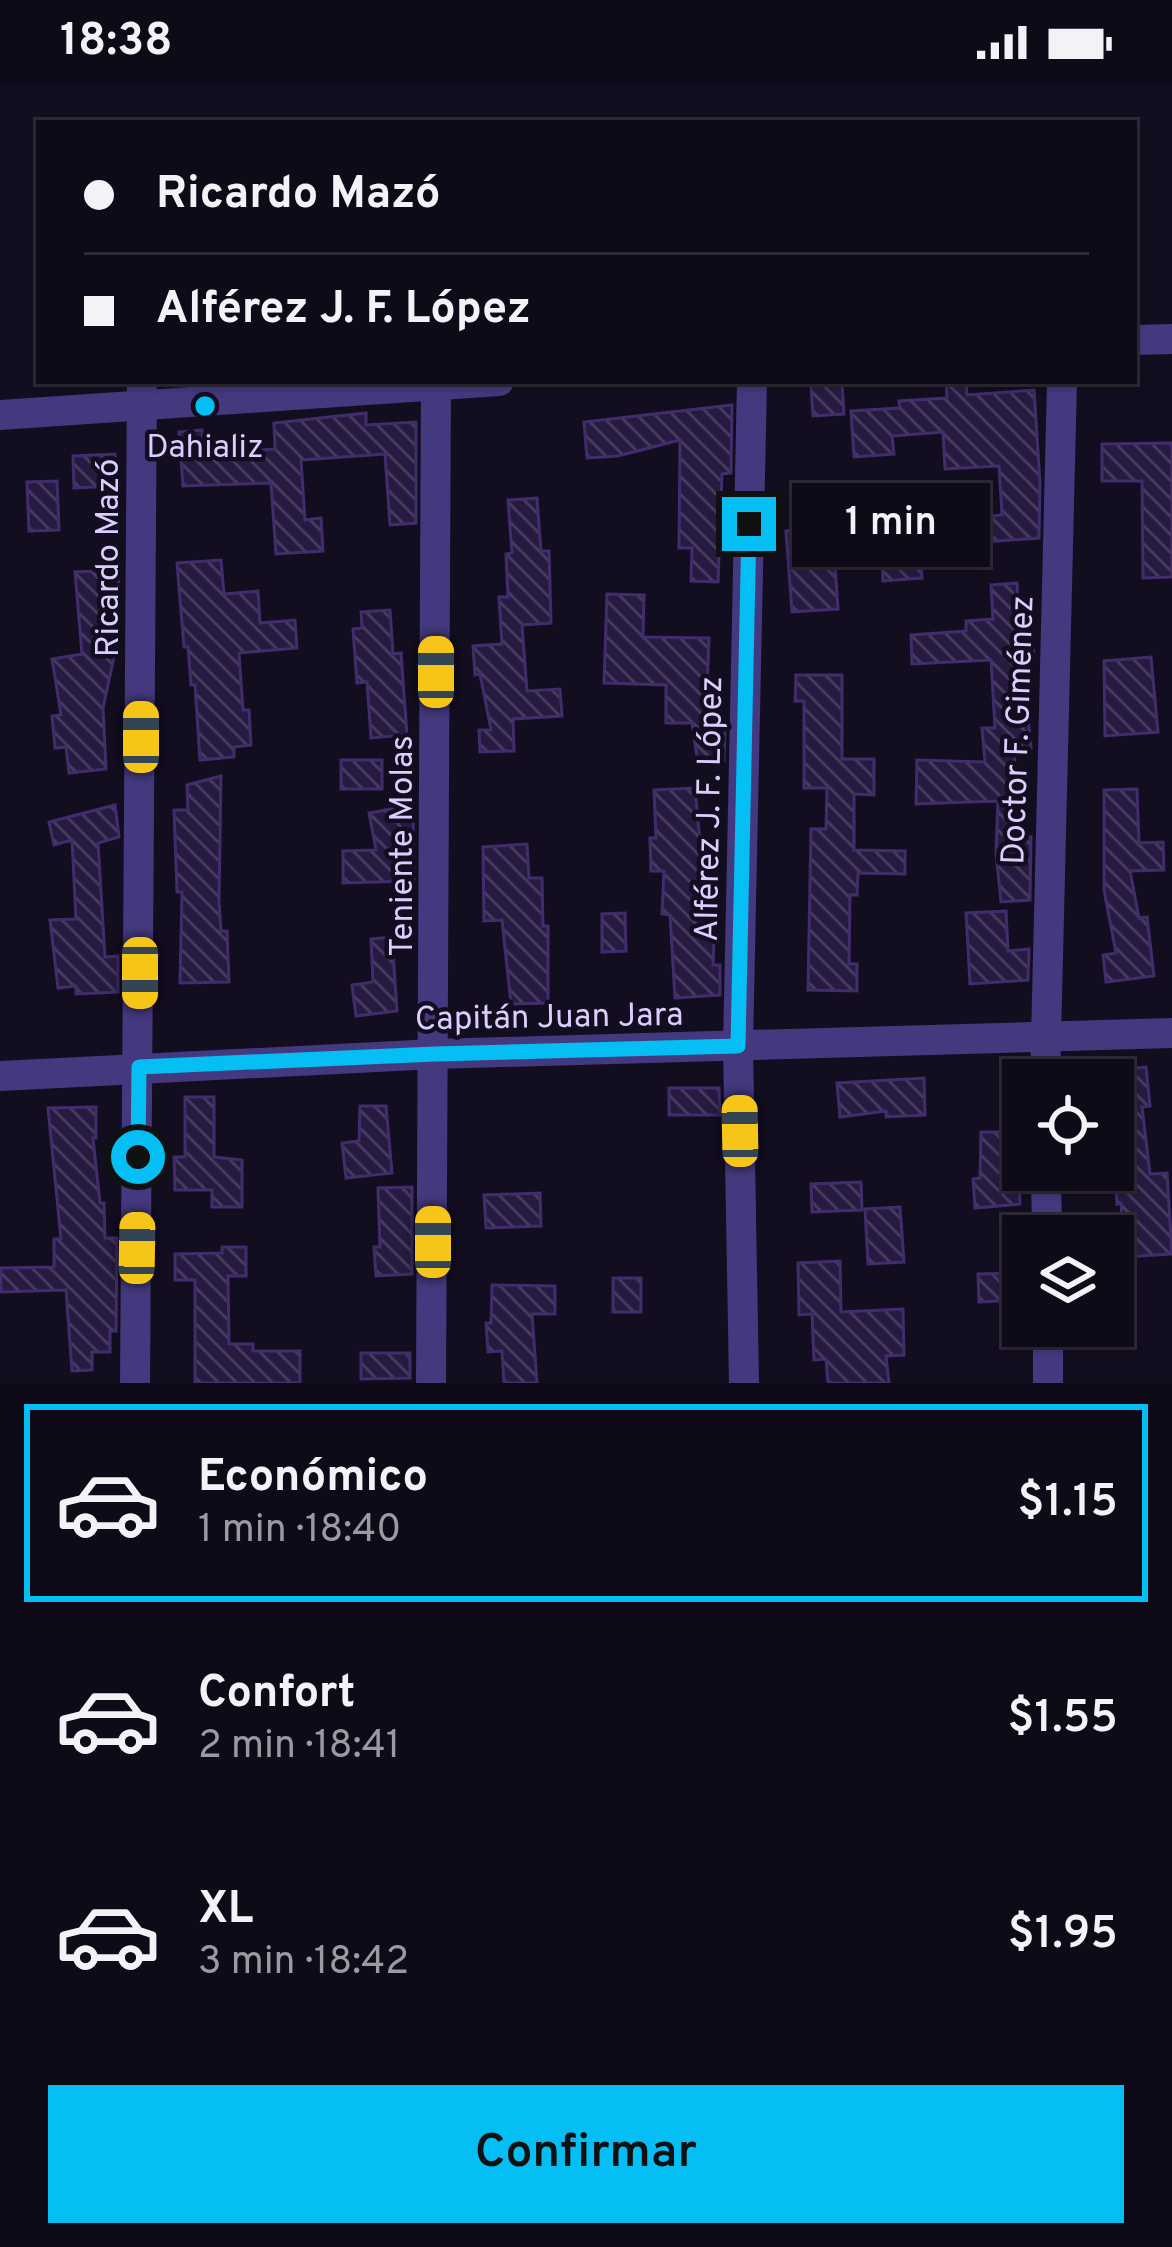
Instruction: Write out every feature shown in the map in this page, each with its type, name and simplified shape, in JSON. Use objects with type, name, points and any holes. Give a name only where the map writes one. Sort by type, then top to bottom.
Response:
[{"type":"street","points":[[1137,340],[1172,339]]},
{"type":"street","points":[[0,415],[142,394],[437,384]]},
{"type":"street","name":"Teniente Molas","points":[[431,1383],[437,384]]},
{"type":"street","name":"Alférez J. F. López","points":[[744,1383],[738,1046],[752,384]]},
{"type":"street","name":"Doctor F. Giménez","points":[[1045,1059],[1062,384]]},
{"type":"street","name":"Ricardo Mazó","points":[[135,1383],[142,394]]},
{"type":"street","name":"Capitán Juan Jara","points":[[0,1076],[435,1054],[1172,1033]]},
{"type":"street","points":[[1048,1347],[1048,1383]]},
{"type":"building","points":[[842,384],[844,414],[813,416],[811,386]]},
{"type":"building","points":[[946,384],[966,384],[967,395],[1034,390],[1039,538],[947,545],[948,559],[921,560],[922,578],[883,581],[882,563],[869,564],[866,519],[945,513],[945,520],[1002,515],[999,466],[945,469],[943,432],[892,436],[894,454],[854,457],[851,411],[900,408],[899,401],[947,398]]},
{"type":"building","points":[[732,405],[731,473],[722,474],[718,582],[691,581],[692,548],[679,548],[680,440],[618,456],[587,458],[584,422]]},
{"type":"building","points":[[366,413],[366,425],[416,422],[416,523],[390,525],[385,454],[301,460],[305,520],[321,518],[323,551],[276,554],[271,483],[183,486],[179,432],[202,430],[203,454],[275,449],[274,423]]},
{"type":"building","points":[[1172,443],[1172,577],[1143,578],[1142,481],[1102,481],[1102,444]]},
{"type":"building","points":[[115,454],[117,486],[74,488],[73,456]]},
{"type":"building","points":[[57,481],[59,530],[29,531],[27,482]]},
{"type":"building","points":[[838,483],[840,511],[799,514],[797,486]]},
{"type":"building","points":[[537,498],[541,551],[549,551],[551,623],[522,625],[527,691],[560,689],[562,716],[513,719],[514,751],[480,752],[479,730],[491,730],[480,674],[475,675],[473,646],[502,644],[499,597],[508,597],[506,554],[512,553],[508,500]]},
{"type":"building","points":[[818,529],[821,565],[835,564],[838,609],[792,612],[786,531]]},
{"type":"building","points":[[221,560],[224,594],[258,591],[260,623],[295,620],[297,648],[239,653],[251,745],[234,747],[234,757],[200,760],[195,685],[191,685],[188,647],[184,647],[177,563]]},
{"type":"building","points":[[118,570],[119,600],[102,601],[106,650],[116,648],[103,708],[106,769],[69,773],[66,747],[55,748],[52,716],[61,715],[52,659],[82,654],[75,572]]},
{"type":"building","points":[[1017,583],[1019,617],[1031,616],[1034,657],[1022,657],[1031,748],[1014,749],[1019,837],[1031,837],[1030,900],[1001,902],[998,801],[916,804],[917,760],[985,762],[982,728],[995,728],[991,660],[912,664],[911,635],[966,631],[966,621],[993,619],[991,585]]},
{"type":"building","points":[[607,594],[644,595],[643,637],[709,638],[707,689],[720,689],[724,761],[698,764],[692,723],[666,723],[666,685],[604,683]]},
{"type":"building","points":[[390,610],[393,654],[401,653],[407,735],[371,738],[367,682],[357,683],[353,629],[362,628],[361,612]]},
{"type":"building","points":[[1151,657],[1158,732],[1105,736],[1104,661]]},
{"type":"building","points":[[796,675],[842,675],[842,759],[874,759],[874,795],[854,794],[854,850],[905,851],[905,874],[858,873],[857,895],[850,895],[849,964],[857,964],[857,991],[808,990],[811,829],[826,829],[827,788],[804,788],[804,701],[795,701]]},
{"type":"building","points":[[341,760],[382,760],[382,789],[341,789]]},
{"type":"building","points":[[221,776],[219,902],[221,931],[227,931],[229,982],[180,983],[182,892],[177,892],[174,810],[188,810],[187,785]]},
{"type":"building","points":[[695,788],[704,885],[716,886],[713,965],[720,965],[720,995],[675,998],[670,915],[662,914],[664,871],[651,871],[650,838],[656,838],[654,790]]},
{"type":"building","points":[[1137,789],[1139,843],[1163,842],[1164,870],[1130,871],[1139,918],[1147,917],[1154,976],[1106,982],[1103,955],[1116,953],[1104,890],[1104,790]]},
{"type":"building","points":[[115,805],[119,837],[98,843],[105,957],[118,956],[118,992],[76,994],[76,986],[58,988],[50,920],[76,919],[72,840],[54,845],[49,822]]},
{"type":"building","points":[[413,805],[414,881],[343,883],[343,851],[376,850],[369,813]]},
{"type":"building","points":[[527,844],[529,878],[542,878],[543,926],[548,926],[548,1003],[511,1004],[502,920],[484,921],[483,847]]},
{"type":"building","points":[[1006,911],[1008,951],[1029,949],[1028,980],[970,984],[966,913]]},
{"type":"building","points":[[625,913],[626,951],[602,952],[602,914]]},
{"type":"building","points":[[392,937],[397,1011],[356,1016],[352,985],[373,982],[371,939]]},
{"type":"building","points":[[1146,1067],[1150,1106],[1142,1107],[1150,1174],[1167,1173],[1172,1254],[1134,1256],[1134,1215],[1122,1215],[1121,1203],[1117,1204],[1116,1191],[1134,1191],[1134,1068]]},
{"type":"building","points":[[924,1078],[925,1115],[886,1117],[886,1111],[840,1117],[837,1083]]},
{"type":"building","points":[[669,1088],[719,1088],[720,1115],[669,1115]]},
{"type":"building","points":[[185,1097],[214,1097],[214,1157],[242,1160],[242,1207],[212,1207],[212,1190],[175,1190],[174,1157],[185,1157]]},
{"type":"building","points":[[360,1106],[386,1106],[392,1173],[346,1178],[342,1143],[359,1141]]},
{"type":"building","points":[[96,1107],[93,1138],[105,1238],[117,1238],[116,1331],[110,1331],[110,1352],[92,1352],[92,1370],[72,1371],[66,1290],[1,1292],[1,1268],[54,1267],[54,1239],[61,1239],[48,1108]]},
{"type":"building","points":[[981,1132],[1002,1132],[1002,1191],[1019,1191],[1020,1204],[975,1208],[973,1179],[980,1178]]},
{"type":"building","points":[[861,1182],[862,1210],[812,1212],[811,1184]]},
{"type":"building","points":[[412,1187],[412,1274],[376,1276],[378,1188]]},
{"type":"building","points":[[540,1193],[541,1226],[486,1228],[484,1195]]},
{"type":"building","points":[[900,1207],[904,1262],[868,1264],[865,1209]]},
{"type":"building","points":[[222,1247],[246,1247],[246,1276],[228,1276],[229,1344],[253,1344],[253,1351],[300,1351],[300,1383],[195,1383],[195,1280],[175,1280],[175,1254],[222,1253]]},
{"type":"building","points":[[840,1261],[841,1312],[903,1309],[904,1355],[886,1356],[889,1383],[828,1383],[826,1359],[814,1360],[812,1314],[799,1315],[798,1263]]},
{"type":"building","points":[[1002,1273],[1002,1301],[979,1302],[978,1274]]},
{"type":"building","points":[[613,1278],[641,1278],[641,1312],[613,1312]]},
{"type":"building","points":[[492,1285],[555,1286],[555,1314],[532,1314],[537,1383],[504,1383],[502,1351],[488,1352],[486,1323],[491,1323]]},
{"type":"building","points":[[361,1353],[410,1353],[410,1378],[361,1379]]},
{"type":"place","name":"Dahializ","points":[[205,406]]},
{"type":"route","points":[[138,1157],[139,1067],[738,1046],[749,524]]}]
